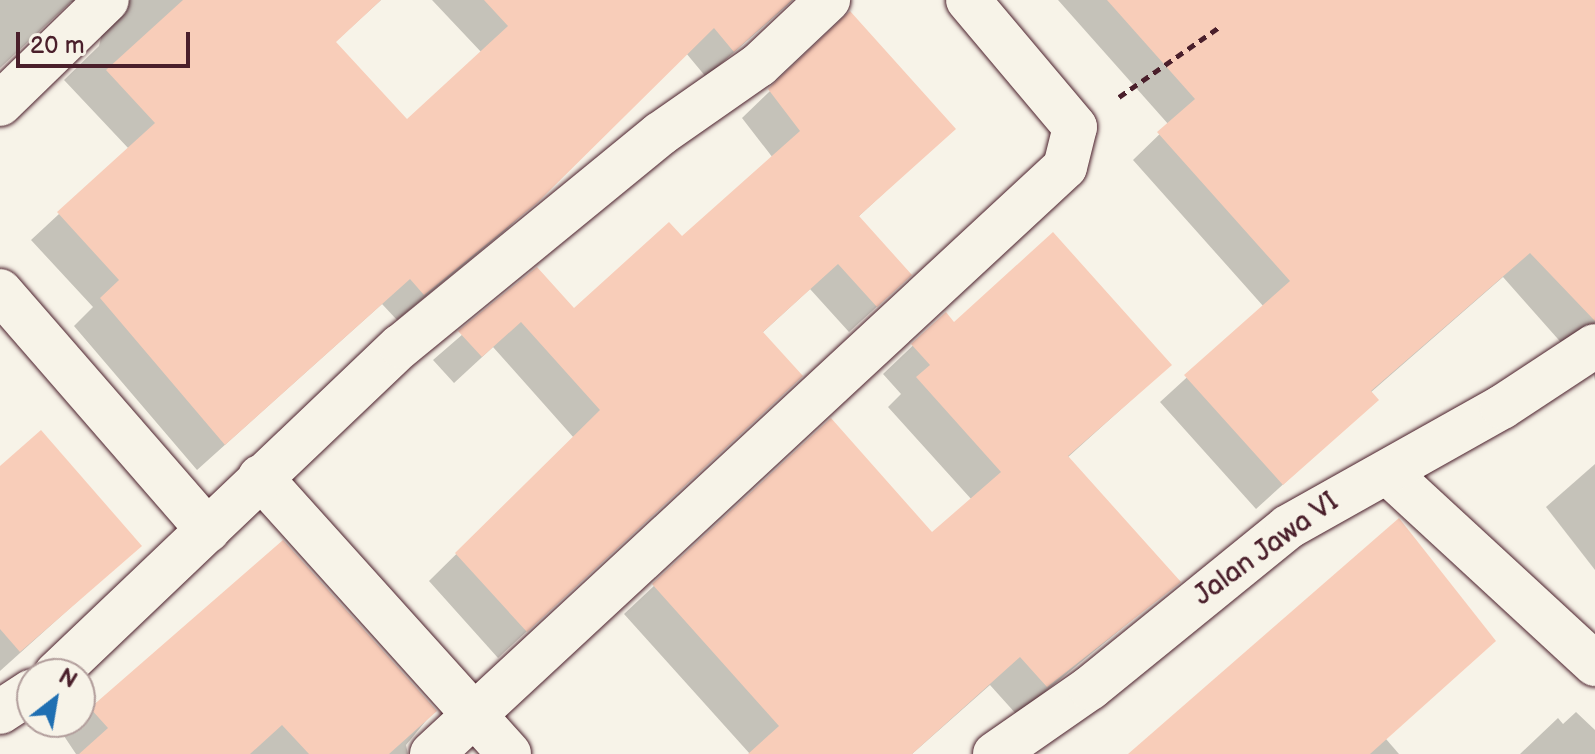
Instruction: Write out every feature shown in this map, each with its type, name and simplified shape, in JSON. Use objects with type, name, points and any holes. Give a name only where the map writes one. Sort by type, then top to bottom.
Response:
[{"type":"street","points":[[0,104],[107,0]]},
{"type":"street","points":[[73,658],[401,346],[660,134],[759,65],[828,0]]},
{"type":"street","points":[[432,754],[1065,167],[1075,127],[968,0]]},
{"type":"street","points":[[0,291],[208,530]]},
{"type":"street","name":"Jalan Jawa VI","points":[[995,754],[1090,688],[1288,527],[1388,473],[1595,346]]},
{"type":"street","points":[[1388,473],[1595,664]]},
{"type":"street","points":[[260,477],[509,754]]},
{"type":"path","points":[[1075,127],[1218,28]]},
{"type":"building","points":[[183,0],[381,0],[336,42],[407,119],[508,26],[484,0],[792,0],[734,52],[714,28],[537,203],[424,295],[410,279],[225,445],[100,298],[119,280],[57,212],[155,123],[106,70]]},
{"type":"building","points":[[1107,0],[1595,0],[1595,321],[1530,253],[1371,391],[1379,400],[1283,485],[1184,375],[1290,281],[1157,132],[1195,99]]},
{"type":"building","points":[[850,11],[956,129],[859,216],[912,275],[877,307],[838,264],[763,332],[803,376],[527,632],[455,553],[600,410],[521,322],[482,357],[458,331],[537,267],[574,308],[669,222],[682,236],[800,131],[768,89]]},
{"type":"building","points":[[1053,232],[1172,365],[1068,456],[1181,582],[1047,687],[1020,657],[912,754],[748,754],[779,726],[652,584],[831,418],[932,532],[1001,472],[916,377],[930,365],[911,344],[946,312],[954,322]]},
{"type":"building","points":[[41,430],[142,546],[20,652],[0,629],[0,466]]},
{"type":"building","points":[[1399,518],[1496,641],[1370,754],[1128,754]]},
{"type":"building","points":[[283,540],[437,711],[389,754],[309,754],[282,725],[250,754],[79,754],[108,728],[96,715],[96,703]]}]
